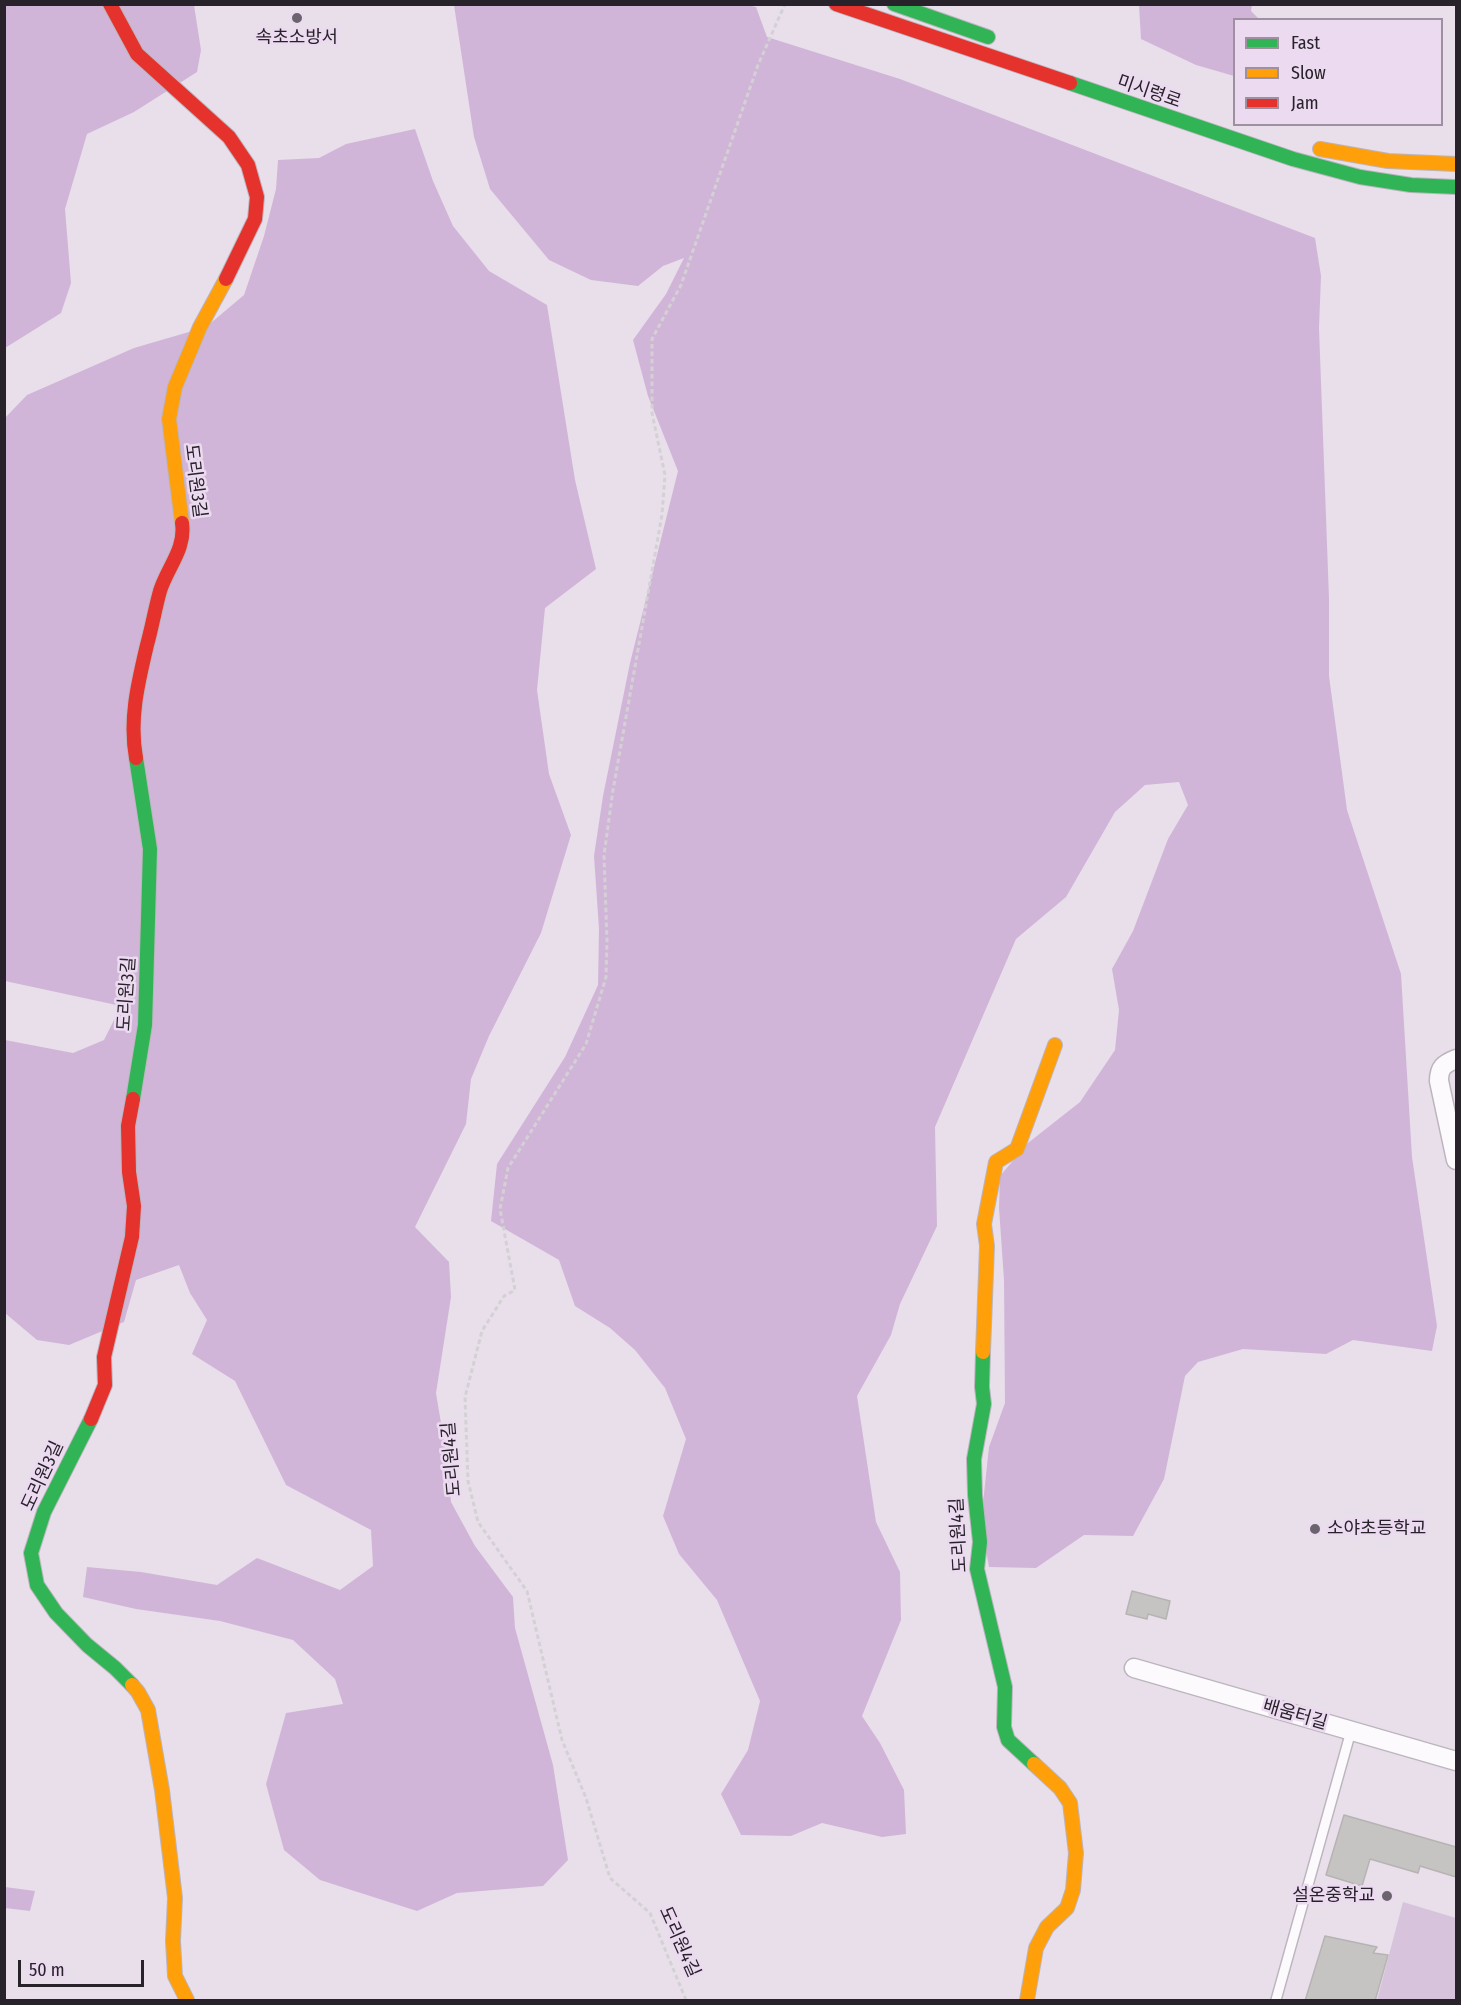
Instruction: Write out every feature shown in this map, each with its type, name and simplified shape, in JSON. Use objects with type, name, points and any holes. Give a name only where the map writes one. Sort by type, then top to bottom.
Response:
[{"type":"street","name":"도리원3길","points":[[110,4],[137,54],[229,137],[248,165],[257,196],[255,219],[242,249],[200,327],[175,387],[169,419],[184,535],[175,560],[160,589],[133,717],[134,748],[150,849],[146,1025],[128,1126],[129,1172],[134,1206],[132,1237],[104,1357],[105,1385],[97,1407],[44,1512],[31,1553],[37,1585],[56,1614],[138,1692],[148,1710],[162,1790],[175,1898],[173,1941],[175,1976],[187,2001]]},
{"type":"street","name":"미시령로","points":[[836,4],[1293,159],[1360,177],[1411,185],[1456,186]]},
{"type":"street","points":[[894,4],[1006,44]]},
{"type":"street","points":[[1306,145],[1359,158],[1456,164]]},
{"type":"street","name":"도리원4길","points":[[1027,2001],[1036,1948],[1047,1927],[1067,1908],[1072,1890],[1076,1852],[1070,1803],[1060,1788],[1008,1740],[1004,1727],[1005,1687],[977,1569],[980,1542],[974,1459],[984,1404],[982,1387],[987,1246],[984,1224],[996,1162],[1017,1149],[1054,1045]]},
{"type":"street","points":[[1456,1059],[1444,1064],[1439,1071],[1439,1081],[1456,1160]]},
{"type":"street","name":"배움터길","points":[[1134,1668],[1456,1761]]},
{"type":"lane","points":[[1276,2001],[1350,1731]]},
{"type":"path","name":"도리원4길","points":[[686,2001],[650,1913],[610,1878],[586,1798],[562,1740],[527,1591],[478,1522],[468,1481],[465,1397],[482,1331],[504,1296],[515,1290],[500,1209],[508,1168],[586,1044],[606,977],[604,855],[613,790],[662,515],[665,475],[652,413],[652,339],[681,285],[758,65],[785,4]]},
{"type":"shaded area","points":[[5,5],[194,5],[201,50],[197,72],[134,112],[87,134],[65,209],[71,283],[61,313],[5,348]]},
{"type":"shaded area","points":[[454,5],[747,5],[756,7],[767,37],[900,79],[1315,238],[1321,276],[1319,328],[1329,598],[1329,676],[1347,810],[1401,974],[1412,1157],[1437,1326],[1432,1351],[1353,1340],[1326,1354],[1243,1349],[1198,1362],[1185,1376],[1164,1479],[1133,1536],[1084,1535],[1036,1568],[989,1567],[981,1522],[989,1447],[1005,1403],[1000,1176],[1028,1143],[1080,1102],[1115,1050],[1119,1010],[1112,969],[1133,931],[1168,839],[1188,805],[1179,782],[1145,785],[1115,812],[1066,897],[1016,939],[935,1127],[937,1226],[900,1304],[891,1335],[857,1396],[876,1522],[900,1572],[901,1620],[862,1716],[880,1743],[904,1790],[906,1834],[882,1837],[822,1823],[791,1836],[741,1835],[721,1794],[748,1750],[760,1701],[717,1600],[679,1554],[663,1516],[686,1439],[665,1388],[635,1350],[610,1328],[575,1306],[559,1260],[491,1221],[497,1164],[565,1057],[598,985],[599,929],[594,856],[603,796],[630,663],[678,471],[648,396],[633,340],[666,294],[684,258],[663,266],[638,286],[591,280],[549,260],[490,189],[474,137]]},
{"type":"shaded area","points":[[1139,5],[1252,5],[1251,11],[1258,18],[1233,18],[1233,76],[1196,65],[1141,39]]},
{"type":"shaded area","points":[[415,129],[433,181],[453,226],[489,271],[547,305],[575,480],[596,569],[545,608],[537,690],[549,774],[571,835],[541,933],[489,1036],[471,1079],[466,1124],[415,1227],[449,1262],[451,1297],[436,1393],[448,1465],[451,1502],[475,1546],[513,1597],[515,1628],[553,1765],[568,1860],[543,1886],[457,1893],[417,1911],[320,1880],[284,1850],[266,1784],[286,1713],[343,1704],[335,1679],[293,1640],[220,1621],[136,1609],[83,1597],[87,1567],[141,1572],[217,1585],[257,1558],[340,1590],[373,1566],[371,1530],[286,1485],[235,1381],[192,1354],[207,1320],[190,1293],[179,1265],[136,1280],[124,1322],[69,1345],[37,1340],[5,1313],[5,1040],[73,1053],[104,1040],[121,1006],[5,981],[4,419],[27,395],[134,348],[206,327],[244,295],[264,236],[276,189],[278,160],[319,158],[346,144]]},
{"type":"shaded area","points":[[5,1887],[35,1891],[30,1911],[5,1908]]},
{"type":"shaded area","points":[[1403,1902],[1456,1918],[1456,2000],[1377,2000]]},
{"type":"building","points":[[1132,1591],[1170,1601],[1166,1619],[1148,1614],[1147,1619],[1126,1614]]},
{"type":"building","points":[[1344,1815],[1456,1847],[1456,1877],[1420,1866],[1418,1873],[1370,1859],[1362,1886],[1326,1875]]},
{"type":"building","points":[[1325,1936],[1377,1947],[1373,1953],[1388,1955],[1375,2001],[1305,2001]]},
{"type":"traffic: fast","points":[[894,4],[988,37]]},
{"type":"traffic: fast","points":[[1070,83],[1293,159],[1360,177],[1411,185],[1456,187]]},
{"type":"traffic: fast","points":[[133,1099],[145,1025],[150,849],[136,758]]},
{"type":"traffic: fast","points":[[983,1352],[984,1404],[974,1459],[980,1542],[977,1569],[1005,1687],[1004,1727],[1008,1740],[1034,1764]]},
{"type":"traffic: fast","points":[[91,1419],[44,1512],[31,1553],[37,1585],[56,1613],[87,1645],[132,1685]]},
{"type":"traffic: slow","points":[[1320,149],[1388,161],[1456,164]]},
{"type":"traffic: slow","points":[[182,523],[169,419],[175,387],[200,327],[226,279]]},
{"type":"traffic: slow","points":[[983,1352],[987,1246],[984,1224],[996,1162],[1017,1149],[1055,1045]]},
{"type":"traffic: slow","points":[[132,1685],[148,1710],[162,1790],[175,1898],[173,1941],[175,1976],[187,2000]]},
{"type":"traffic: slow","points":[[1027,2000],[1036,1948],[1047,1927],[1067,1908],[1073,1890],[1076,1853],[1070,1803],[1060,1788],[1034,1764]]},
{"type":"traffic: jam","points":[[110,4],[137,54],[229,137],[248,165],[257,197],[255,219],[226,279]]},
{"type":"traffic: jam","points":[[836,4],[1070,83]]},
{"type":"traffic: jam","points":[[136,758],[134,715],[138,687],[160,591],[179,550],[182,523]]},
{"type":"traffic: jam","points":[[91,1419],[105,1385],[104,1357],[132,1237],[134,1206],[129,1172],[128,1126],[133,1099]]},
{"type":"place","name":"속초소방서","points":[[297,18]]},
{"type":"place","name":"소야초등학교","points":[[1315,1529]]},
{"type":"place","name":"설온중학교","points":[[1387,1896]]}]
